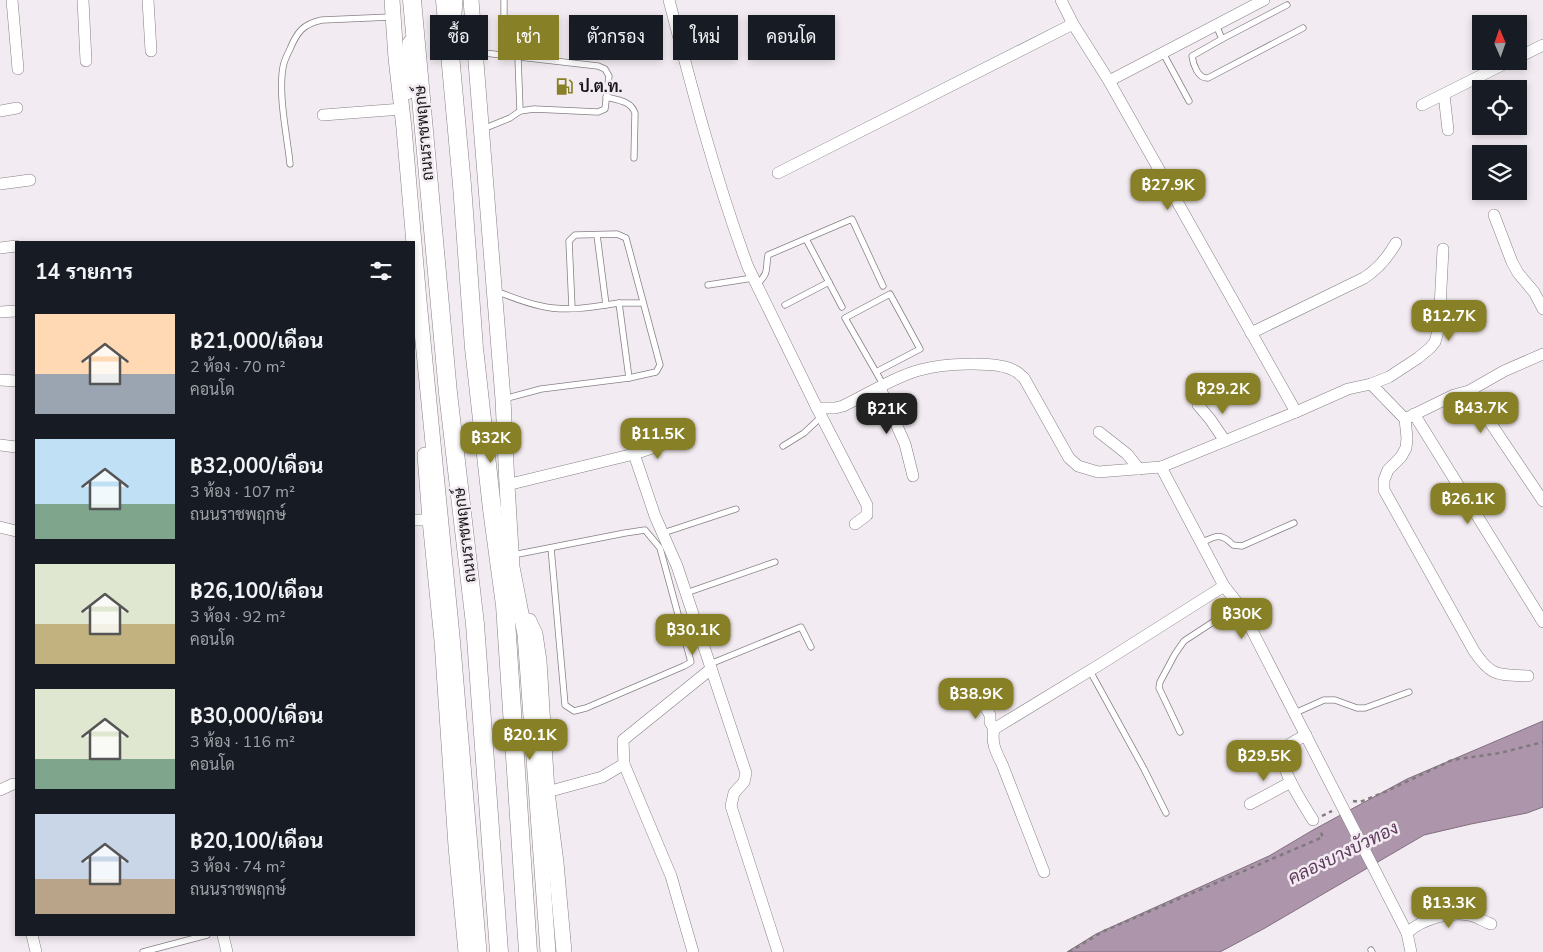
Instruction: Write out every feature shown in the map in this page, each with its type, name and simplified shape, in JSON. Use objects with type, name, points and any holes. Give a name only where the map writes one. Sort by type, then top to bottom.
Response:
[{"type":"main road","name":"ถนนราชพฤกษ์","points":[[392,0],[412,241]]},
{"type":"main road","name":"ถนนราชพฤกษ์","points":[[446,0],[447,15]]},
{"type":"main road","points":[[454,15],[455,0]]},
{"type":"main road","points":[[471,0],[472,15]]},
{"type":"main road","name":"ถนนราชพฤกษ์","points":[[412,7],[448,393],[475,624],[499,952]]},
{"type":"main road","points":[[404,128],[412,7]]},
{"type":"main road","name":"ถนนราชพฤกษ์","points":[[450,60],[474,348],[505,605],[528,952]]},
{"type":"main road","points":[[475,60],[503,399],[506,486],[512,562],[525,634],[548,952]]},
{"type":"main road","name":"ถนนราชพฤกษ์","points":[[415,287],[430,406],[479,952]]},
{"type":"main road","points":[[430,406],[425,435],[425,462],[442,641],[456,846],[466,952]]},
{"type":"main road","points":[[512,562],[525,602],[528,619],[535,634],[539,660],[548,792],[564,952]]},
{"type":"street","points":[[12,0],[18,69]]},
{"type":"street","points":[[83,0],[86,61]]},
{"type":"street","points":[[148,0],[151,51]]},
{"type":"street","points":[[669,0],[712,154],[741,248],[755,281],[867,506],[867,515],[856,524]]},
{"type":"street","points":[[1061,0],[1073,24],[1109,81],[1296,412]]},
{"type":"street","points":[[1109,81],[1264,0]]},
{"type":"street","points":[[778,173],[1073,24]]},
{"type":"street","points":[[1528,52],[1543,45]]},
{"type":"street","points":[[1422,105],[1493,70]]},
{"type":"street","points":[[1444,95],[1448,130]]},
{"type":"street","points":[[0,111],[17,108]]},
{"type":"street","points":[[324,115],[402,109]]},
{"type":"street","points":[[0,184],[30,180]]},
{"type":"street","points":[[1494,215],[1512,262],[1518,273],[1534,292],[1543,309]]},
{"type":"street","points":[[1251,333],[1364,278],[1387,259],[1396,243]]},
{"type":"street","points":[[0,248],[15,246]]},
{"type":"street","points":[[819,412],[844,406],[919,370],[935,366],[986,365],[1005,367],[1016,371],[1024,378],[1069,458],[1078,466],[1098,472],[1161,467],[1348,389],[1371,384],[1389,377],[1418,358],[1435,342],[1439,327],[1443,249]]},
{"type":"street","points":[[0,312],[15,311]]},
{"type":"street","points":[[1410,417],[1454,395],[1469,391],[1504,371],[1543,354]]},
{"type":"street","points":[[0,380],[15,381]]},
{"type":"street","points":[[1371,384],[1410,417],[1543,622]]},
{"type":"street","points":[[882,387],[905,444],[913,476]]},
{"type":"street","points":[[1469,391],[1543,501]]},
{"type":"street","points":[[1198,405],[1210,419],[1224,441]]},
{"type":"street","points":[[1410,417],[1406,448],[1401,457],[1388,470],[1384,480],[1384,490],[1484,666],[1499,674],[1528,676]]},
{"type":"street","points":[[1099,432],[1127,454],[1139,469]]},
{"type":"street","points":[[506,486],[634,454],[673,441]]},
{"type":"street","points":[[0,445],[15,447]]},
{"type":"street","points":[[634,454],[686,593],[746,773],[744,782],[734,793],[731,806],[778,952]]},
{"type":"street","points":[[1161,467],[1224,586],[1239,605],[1343,805],[1407,933],[1411,952]]},
{"type":"street","points":[[415,520],[430,520]]},
{"type":"street","points":[[0,527],[15,531]]},
{"type":"street","points":[[994,729],[1224,586]]},
{"type":"street","points":[[693,952],[671,876],[624,764],[622,740],[711,666]]},
{"type":"street","points":[[980,698],[990,715],[990,722],[994,729],[992,738],[994,747],[1044,872]]},
{"type":"street","points":[[1306,735],[1284,748],[1282,755],[1291,782],[1313,820]]},
{"type":"street","points":[[548,792],[602,777],[624,764]]},
{"type":"street","points":[[1250,804],[1291,782]]},
{"type":"street","points":[[0,790],[13,784]]},
{"type":"street","points":[[1407,933],[1415,926],[1434,918],[1454,915],[1472,916],[1491,924]]},
{"type":"street","points":[[32,936],[36,952]]},
{"type":"street","points":[[223,936],[227,952]]},
{"type":"lane","points":[[504,0],[504,15]]},
{"type":"lane","points":[[1287,5],[1192,56],[1200,76],[1208,78],[1303,28]]},
{"type":"lane","points":[[290,164],[280,86],[283,65],[295,37],[304,27],[312,22],[394,17]]},
{"type":"lane","points":[[1216,25],[1222,40]]},
{"type":"lane","points":[[1163,53],[1189,101]]},
{"type":"lane","points":[[518,60],[520,111]]},
{"type":"lane","points":[[482,129],[510,118],[520,111],[554,109],[598,112],[605,109],[609,76],[605,69],[598,66],[545,60]]},
{"type":"lane","points":[[606,97],[629,104],[634,108],[634,158]]},
{"type":"lane","points":[[708,285],[755,281],[765,275],[768,255],[852,219],[883,286]]},
{"type":"lane","points":[[503,399],[542,389],[629,378],[656,372],[660,365],[626,238],[617,234],[575,235],[569,241],[572,308]]},
{"type":"lane","points":[[597,235],[606,305]]},
{"type":"lane","points":[[806,239],[842,307]]},
{"type":"lane","points":[[785,305],[829,282]]},
{"type":"lane","points":[[494,290],[542,307],[572,308],[619,303],[643,303]]},
{"type":"lane","points":[[876,372],[920,349],[890,294],[845,318],[876,372],[882,387]]},
{"type":"lane","points":[[619,303],[629,378]]},
{"type":"lane","points":[[783,446],[804,433],[819,412]]},
{"type":"lane","points":[[663,533],[736,509]]},
{"type":"lane","points":[[1201,543],[1220,536],[1226,538],[1233,545],[1242,546],[1294,523]]},
{"type":"lane","points":[[512,562],[551,548],[645,530],[660,548],[691,662],[586,708],[574,710],[565,705],[551,548]]},
{"type":"lane","points":[[686,593],[775,562]]},
{"type":"lane","points":[[1180,732],[1159,688],[1160,682],[1184,641],[1239,605]]},
{"type":"lane","points":[[711,666],[801,627],[811,647]]},
{"type":"lane","points":[[1090,671],[1166,813]]},
{"type":"lane","points":[[1294,713],[1324,700],[1335,700],[1357,708],[1365,708],[1409,692]]},
{"type":"lane","points":[[143,952],[203,936]]},
{"type":"path","points":[[1069,952],[1104,931],[1324,837],[1313,820],[1343,805],[1360,802],[1387,791],[1452,760],[1500,753],[1543,742]]},
{"type":"water","name":"คลองบางบัวทอง","points":[[1543,721],[1543,807],[1527,813],[1424,835],[1265,928],[1220,952],[1067,952],[1096,934],[1269,856],[1407,779]]},
{"type":"place","name":"ป.ต.ท.","points":[[565,87]]}]
